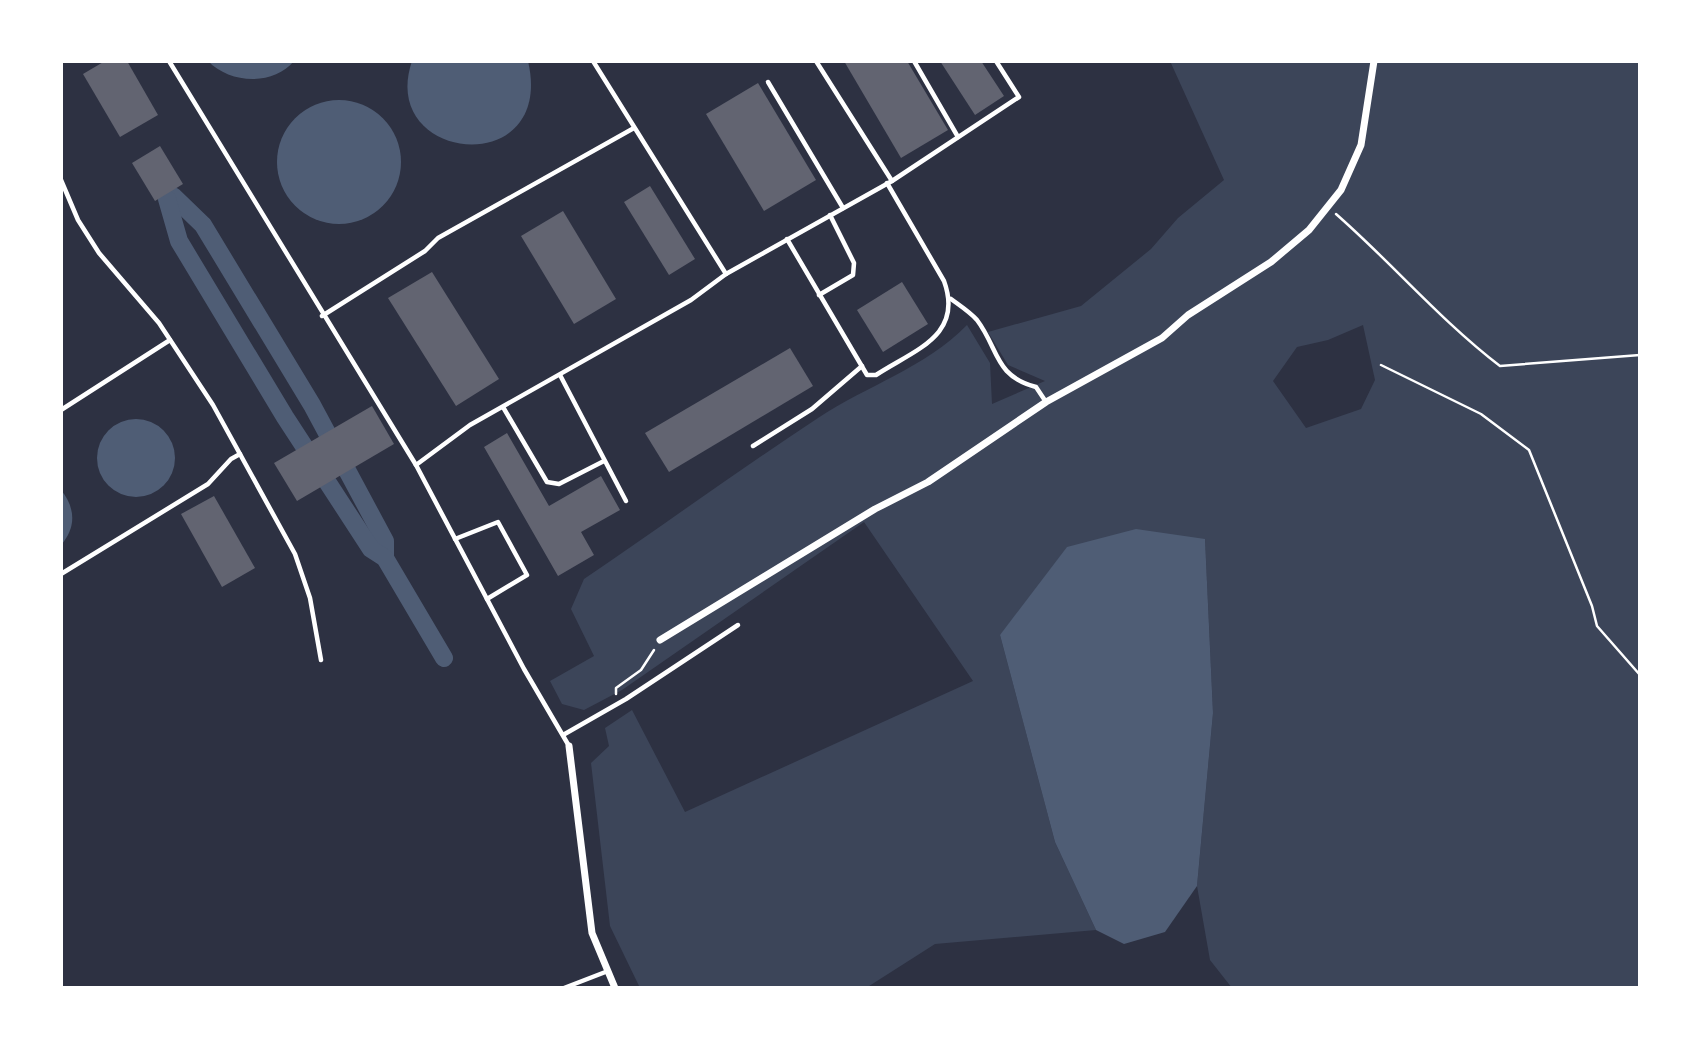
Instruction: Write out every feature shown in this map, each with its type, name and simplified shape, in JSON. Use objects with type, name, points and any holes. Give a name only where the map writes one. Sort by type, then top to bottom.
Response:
[{"type":"street","points":[[660,640],[875,509],[928,482],[1046,402],[1162,338],[1188,316],[1271,262],[1309,230],[1341,190],[1361,145],[1374,61]]},
{"type":"street","points":[[569,746],[592,933],[615,988]]},
{"type":"lane","points":[[169,61],[322,316],[416,465],[569,746]]},
{"type":"lane","points":[[593,61],[726,274]]},
{"type":"lane","points":[[786,239],[867,375],[876,375],[941,332],[950,313],[950,298],[944,281],[889,182],[816,61]]},
{"type":"lane","points":[[914,61],[958,137]]},
{"type":"lane","points":[[416,465],[470,425],[691,300],[726,274],[889,182],[1019,97],[996,61]]},
{"type":"lane","points":[[768,82],[843,208]]},
{"type":"lane","points":[[322,316],[425,251],[438,238],[634,128]]},
{"type":"lane","points":[[61,180],[78,220],[99,253],[170,340],[213,405],[295,554],[310,598],[321,660]]},
{"type":"lane","points":[[819,295],[853,275],[854,263],[830,215]]},
{"type":"lane","points":[[950,298],[976,319],[1006,373],[1020,383],[1036,387],[1046,402]]},
{"type":"lane","points":[[61,410],[170,340]]},
{"type":"lane","points":[[753,446],[812,409],[862,366]]},
{"type":"lane","points":[[560,375],[626,500]]},
{"type":"lane","points":[[503,407],[547,482],[559,484],[604,461]]},
{"type":"lane","points":[[61,574],[208,484],[230,459],[240,454]]},
{"type":"lane","points":[[455,539],[498,522],[527,575],[487,599]]},
{"type":"lane","points":[[563,735],[738,625]]},
{"type":"lane","points":[[564,988],[608,971]]},
{"type":"path","points":[[1327,207],[1384,256],[1471,344],[1500,366],[1640,355]]},
{"type":"path","points":[[1381,365],[1481,415],[1529,450],[1592,606],[1597,626],[1640,675]]},
{"type":"path","points":[[616,704],[617,688],[641,670],[660,640]]},
{"type":"shaded area","points":[[208,61],[294,61],[275,75],[251,79],[228,74]]},
{"type":"shaded area","points":[[412,61],[528,61],[530,100],[517,126],[494,141],[467,144],[441,137],[419,121],[408,95]]},
{"type":"shaded area","points":[[1170,61],[1640,61],[1640,988],[1232,988],[1210,960],[1197,886],[1213,713],[1205,539],[1000,635],[1055,842],[1096,930],[935,944],[866,988],[640,988],[610,926],[591,763],[609,746],[605,728],[632,710],[685,812],[973,681],[864,522],[622,690],[584,710],[562,704],[550,681],[594,656],[571,609],[584,579],[818,418],[915,365],[951,340],[967,325],[990,363],[992,404],[1045,381],[1008,365],[988,332],[1081,306],[1151,249],[1178,218],[1224,180]],"holes":[[[1363,325],[1375,380],[1361,409],[1306,428],[1273,381],[1297,347],[1328,340]]]},
{"type":"shaded area","points":[[339,100],[363,105],[383,118],[396,138],[401,162],[396,186],[383,206],[363,219],[339,224],[315,219],[295,206],[282,186],[277,162],[282,138],[295,118],[315,105]]},
{"type":"shaded area","points":[[136,419],[151,422],[164,430],[172,443],[175,458],[172,473],[164,486],[151,494],[136,497],[121,494],[108,486],[100,473],[97,458],[100,443],[108,430],[121,422]]},
{"type":"shaded area","points":[[61,490],[69,503],[72,524],[61,545]]},
{"type":"shaded area","points":[[1136,529],[1205,539],[1213,713],[1197,886],[1165,932],[1124,944],[1096,930],[1055,842],[1000,635],[1067,547]]},
{"type":"building","points":[[105,61],[127,61],[158,115],[120,137],[83,74]]},
{"type":"building","points":[[844,61],[907,61],[948,130],[901,158]]},
{"type":"building","points":[[940,61],[981,61],[1004,96],[975,115]]},
{"type":"building","points":[[758,83],[816,180],[764,211],[706,114]]},
{"type":"building","points":[[160,146],[183,184],[155,201],[132,163]]},
{"type":"building","points":[[650,186],[695,259],[669,275],[624,202]]},
{"type":"building","points":[[563,211],[616,299],[574,324],[521,236]]},
{"type":"building","points":[[432,272],[499,379],[456,406],[388,298]]},
{"type":"building","points":[[902,282],[928,324],[883,352],[857,310]]},
{"type":"building","points":[[790,348],[813,386],[669,472],[645,433]]},
{"type":"building","points":[[372,406],[394,444],[297,501],[274,463]]},
{"type":"building","points":[[507,433],[549,506],[601,476],[620,510],[581,532],[594,555],[558,576],[484,447]]},
{"type":"building","points":[[214,496],[255,568],[222,587],[181,514]]},
{"type":"waterway","points":[[173,196],[203,225],[312,405],[385,541],[385,558]]},
{"type":"waterway","points":[[167,199],[179,241],[285,417],[371,549],[385,558],[444,658]]}]
